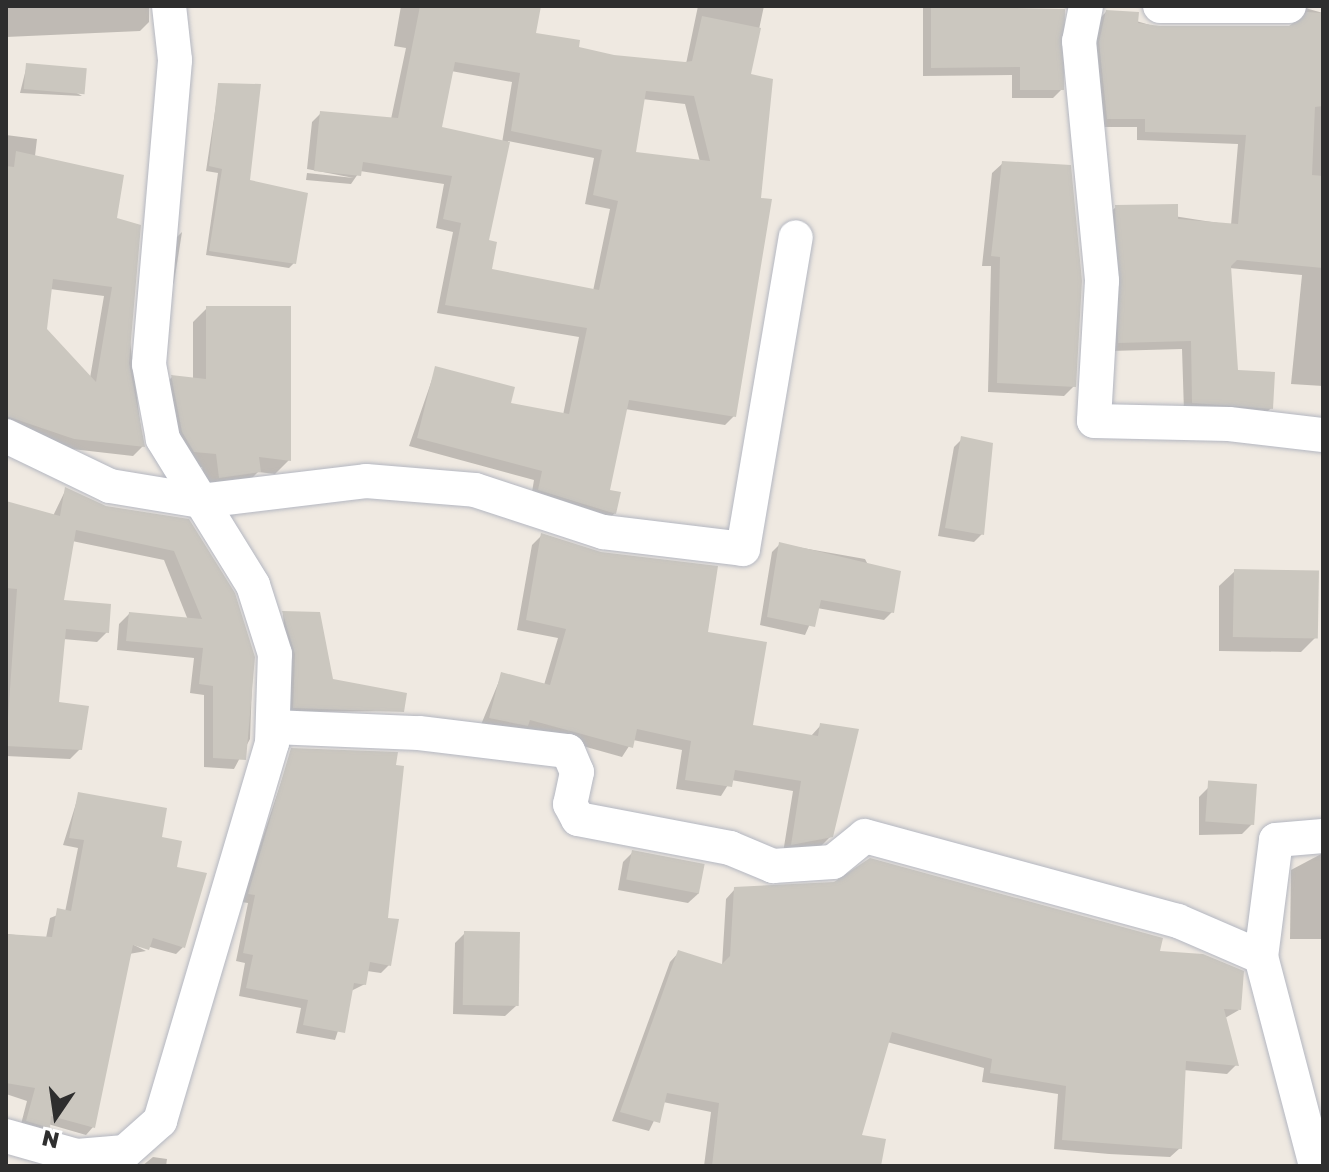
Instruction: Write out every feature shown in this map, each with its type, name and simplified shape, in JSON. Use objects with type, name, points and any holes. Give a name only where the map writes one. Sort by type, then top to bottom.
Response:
[{"type":"street","points":[[6,1136],[77,1156],[125,1152],[160,1121],[273,727],[275,654],[253,585],[163,439],[149,364],[175,60],[169,6]]},
{"type":"street","points":[[1086,6],[1079,41],[1102,281],[1094,421],[1229,424],[1323,435]]},
{"type":"street","points":[[1160,6],[1289,6]]},
{"type":"street","points":[[6,436],[110,486],[201,501],[366,481],[460,488],[603,532],[743,549],[796,237]]},
{"type":"street","points":[[273,727],[419,733],[568,751],[577,772],[570,804],[578,819],[730,848],[773,866],[833,862],[865,836],[1178,921],[1261,957]]},
{"type":"street","points":[[1316,1166],[1261,957],[1276,840],[1323,836]]},
{"type":"building","points":[[420,6],[541,6],[536,33],[580,40],[579,47],[614,55],[685,62],[692,61],[702,16],[761,28],[751,74],[773,79],[761,198],[772,199],[736,417],[629,400],[610,490],[621,492],[616,514],[538,490],[542,471],[417,438],[435,366],[515,387],[511,403],[569,414],[587,328],[445,305],[461,223],[443,219],[452,176],[363,162],[361,176],[314,171],[320,111],[398,118]],"holes":[[[455,62],[520,73],[511,131],[602,150],[593,195],[618,201],[599,290],[492,269],[497,242],[489,240],[510,142],[442,127]],[[646,91],[694,96],[710,161],[636,152]]]},
{"type":"building","points":[[931,6],[1065,9],[1064,90],[1020,90],[1020,67],[931,68]]},
{"type":"building","points":[[1106,10],[1139,12],[1138,23],[1160,26],[1289,26],[1307,12],[1323,13],[1323,106],[1315,107],[1312,175],[1323,176],[1323,268],[1237,260],[1231,266],[1238,370],[1275,372],[1273,409],[1192,403],[1191,341],[1118,343],[1115,205],[1178,204],[1178,219],[1238,224],[1246,135],[1145,132],[1145,119],[1107,119],[1099,42]]},
{"type":"building","points":[[26,63],[87,68],[85,94],[24,89]]},
{"type":"building","points":[[218,83],[261,84],[250,180],[308,193],[296,264],[209,251],[222,169],[209,166]]},
{"type":"building","points":[[16,151],[124,175],[117,218],[141,225],[129,363],[145,447],[74,439],[6,416],[6,166],[14,167]],"holes":[[[53,279],[112,287],[96,382],[47,329]]]},
{"type":"building","points":[[1002,161],[1071,165],[1082,281],[1076,387],[997,383],[1000,257],[991,256]]},
{"type":"building","points":[[206,306],[291,306],[291,461],[259,457],[261,472],[219,478],[216,454],[194,452],[182,432],[171,375],[206,379]]},
{"type":"building","points":[[961,436],[993,443],[984,535],[945,528]]},
{"type":"building","points":[[65,487],[106,506],[189,519],[235,593],[255,657],[246,760],[213,758],[213,686],[199,684],[203,648],[126,641],[129,612],[202,619],[174,551],[76,530],[64,600],[111,604],[109,633],[66,629],[59,702],[89,706],[82,750],[6,746],[17,589],[6,588],[6,501],[60,516]]},
{"type":"building","points":[[541,533],[601,552],[718,566],[708,632],[767,642],[753,725],[818,736],[820,723],[859,729],[833,837],[791,845],[801,781],[735,770],[732,787],[685,780],[691,741],[637,729],[633,748],[530,720],[528,726],[489,718],[501,672],[550,685],[566,629],[526,620]]},
{"type":"building","points":[[779,542],[901,571],[894,613],[821,600],[815,627],[767,617]]},
{"type":"building","points":[[1234,569],[1319,570],[1318,638],[1233,637]]},
{"type":"building","points":[[282,611],[320,612],[333,679],[407,693],[404,712],[293,708],[295,654]]},
{"type":"building","points":[[291,748],[398,752],[396,765],[404,766],[388,918],[399,919],[391,966],[370,962],[366,985],[354,983],[345,1033],[303,1025],[308,1000],[246,988],[253,955],[243,953],[255,895],[248,894]]},
{"type":"building","points":[[1208,781],[1257,784],[1254,825],[1205,821]]},
{"type":"building","points":[[78,792],[167,808],[162,837],[182,841],[177,867],[207,873],[185,948],[153,938],[149,950],[133,945],[95,1128],[51,1116],[50,1128],[26,1121],[35,1088],[6,1083],[6,934],[52,937],[57,908],[71,911],[84,840],[69,838]]},
{"type":"building","points":[[632,850],[705,864],[699,894],[626,879]]},
{"type":"building","points":[[870,858],[1163,938],[1160,951],[1203,954],[1244,971],[1241,1010],[1224,1009],[1239,1066],[1186,1061],[1182,1149],[1062,1140],[1066,1086],[990,1073],[992,1059],[892,1032],[862,1135],[886,1139],[881,1166],[712,1166],[719,1103],[667,1093],[660,1123],[620,1112],[678,950],[722,964],[730,956],[734,887],[834,882]]},
{"type":"building","points":[[464,931],[520,932],[519,1006],[463,1005]]}]
